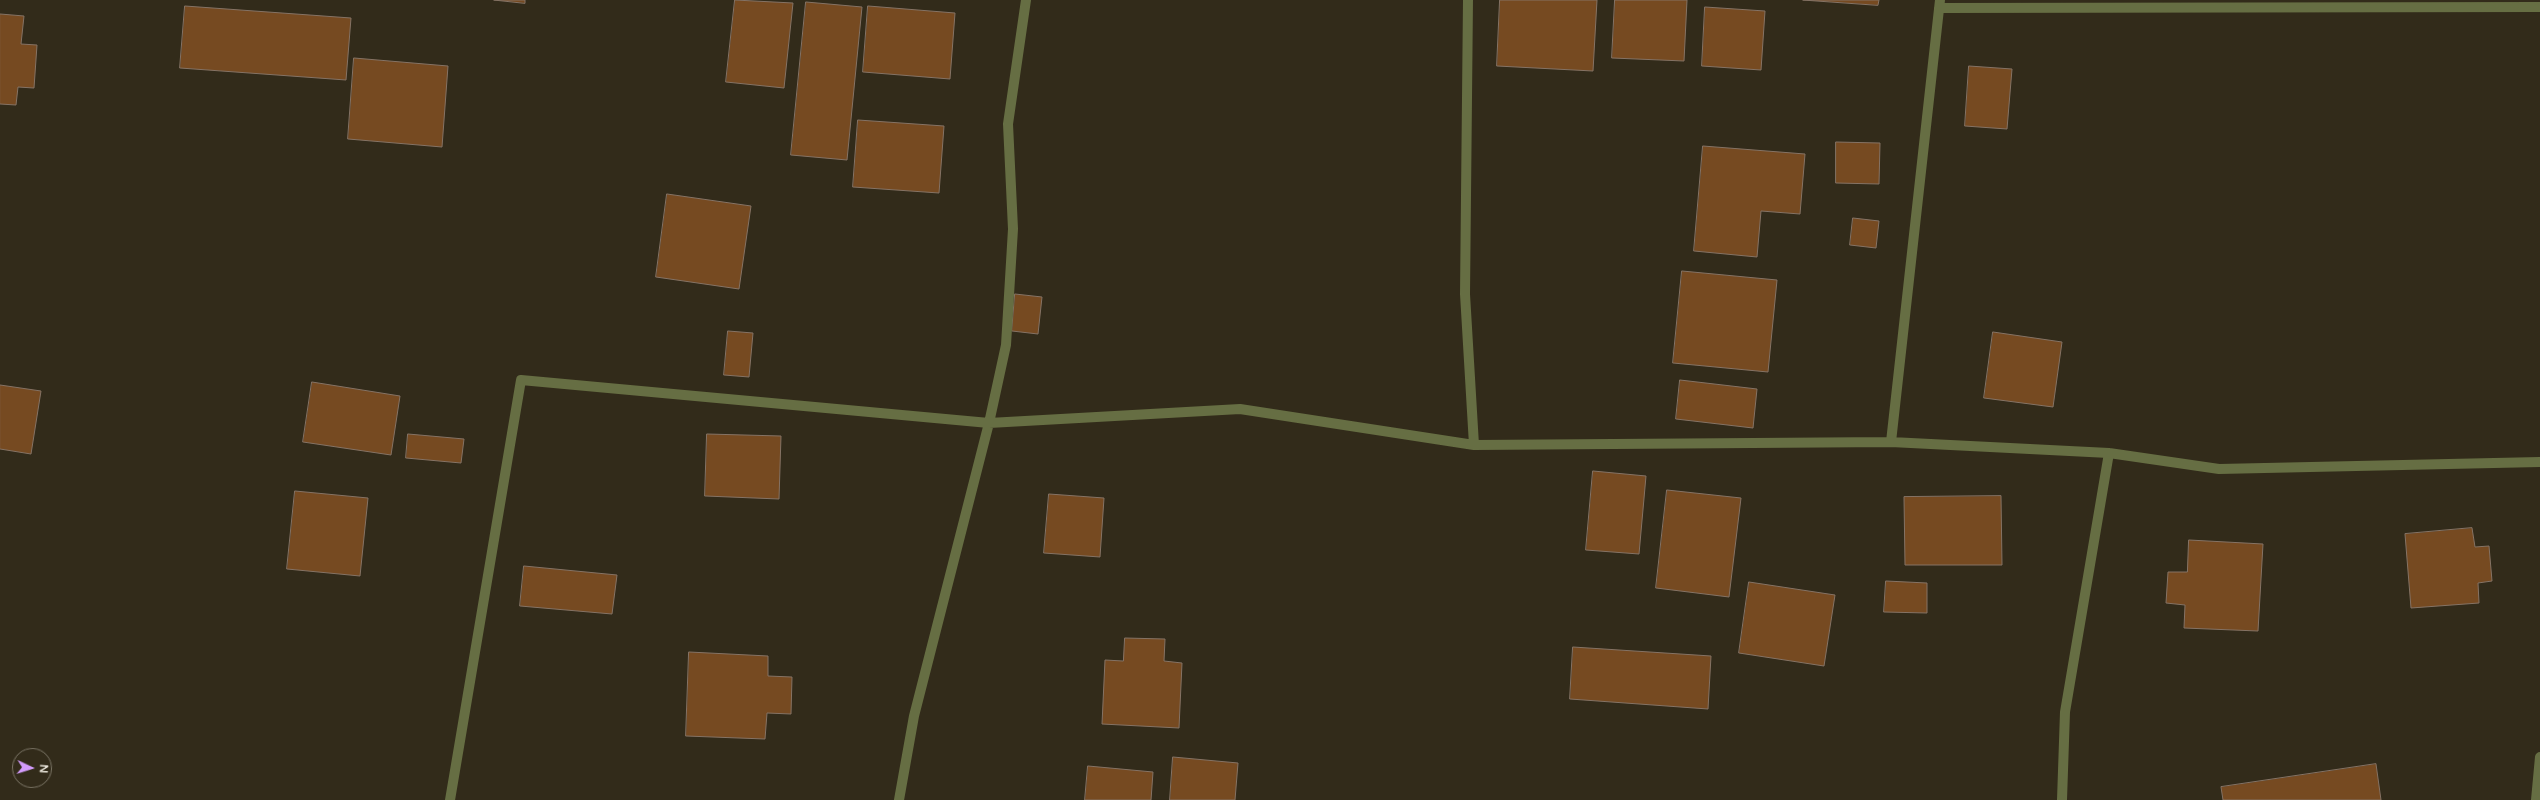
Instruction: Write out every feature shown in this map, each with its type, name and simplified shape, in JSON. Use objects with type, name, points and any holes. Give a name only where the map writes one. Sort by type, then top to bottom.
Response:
[{"type":"street","points":[[900,800],[914,716],[989,423],[1006,345],[1013,230],[1008,124],[1026,0]]},
{"type":"street","points":[[1468,0],[1465,294],[1474,445]]},
{"type":"street","points":[[1891,442],[1940,4],[2540,7]]},
{"type":"street","points":[[450,800],[521,380],[989,423],[1240,409],[1474,445],[1891,442],[2108,453],[2218,469],[2540,462]]},
{"type":"street","points":[[2062,800],[2065,712],[2108,453]]},
{"type":"street","points":[[2536,800],[2540,757]]},
{"type":"building","points":[[494,0],[525,0],[525,3]]},
{"type":"building","points":[[735,0],[793,3],[784,88],[726,82]]},
{"type":"building","points":[[1500,0],[1597,0],[1593,71],[1497,66]]},
{"type":"building","points":[[1615,0],[1687,0],[1684,61],[1612,58]]},
{"type":"building","points":[[1803,0],[1879,0],[1878,5]]},
{"type":"building","points":[[806,2],[862,7],[847,160],[791,155]]},
{"type":"building","points":[[185,6],[351,18],[346,80],[180,68]]},
{"type":"building","points":[[868,6],[955,13],[950,79],[863,72]]},
{"type":"building","points":[[1705,7],[1765,11],[1761,70],[1702,66]]},
{"type":"building","points":[[0,14],[24,16],[21,44],[37,45],[34,88],[18,87],[16,105],[0,104]]},
{"type":"building","points":[[354,58],[448,66],[442,147],[348,139]]},
{"type":"building","points":[[1969,66],[2012,69],[2007,129],[1965,126]]},
{"type":"building","points":[[858,120],[944,126],[939,193],[853,187]]},
{"type":"building","points":[[1836,142],[1880,143],[1879,184],[1836,183]]},
{"type":"building","points":[[1703,146],[1805,154],[1800,214],[1761,211],[1757,257],[1694,251]]},
{"type":"building","points":[[667,194],[751,206],[739,289],[656,277]]},
{"type":"building","points":[[1853,218],[1879,221],[1876,248],[1850,245]]},
{"type":"building","points":[[1682,271],[1777,280],[1768,372],[1673,363]]},
{"type":"building","points":[[1015,294],[1042,297],[1038,334],[1012,331]]},
{"type":"building","points":[[728,331],[753,333],[749,377],[724,375]]},
{"type":"building","points":[[1993,332],[2062,342],[2053,407],[1984,398]]},
{"type":"building","points":[[1680,380],[1757,389],[1753,428],[1676,419]]},
{"type":"building","points":[[312,382],[400,396],[391,455],[303,442]]},
{"type":"building","points":[[0,385],[41,391],[31,454],[0,449]]},
{"type":"building","points":[[408,434],[464,439],[461,463],[406,458]]},
{"type":"building","points":[[707,434],[781,436],[779,499],[705,496]]},
{"type":"building","points":[[1593,471],[1646,476],[1639,554],[1586,550]]},
{"type":"building","points":[[1667,490],[1741,498],[1729,597],[1656,588]]},
{"type":"building","points":[[295,491],[368,498],[360,576],[287,569]]},
{"type":"building","points":[[1049,494],[1104,498],[1100,557],[1044,553]]},
{"type":"building","points":[[2001,496],[2002,565],[1905,565],[1904,497]]},
{"type":"building","points":[[2472,528],[2475,547],[2489,546],[2492,581],[2478,583],[2479,603],[2411,608],[2405,534]]},
{"type":"building","points":[[2189,540],[2263,544],[2258,631],[2184,628],[2185,605],[2166,603],[2168,572],[2187,572]]},
{"type":"building","points":[[524,566],[617,575],[612,614],[520,606]]},
{"type":"building","points":[[1886,581],[1927,583],[1927,613],[1884,612]]},
{"type":"building","points":[[1749,582],[1835,595],[1824,666],[1739,653]]},
{"type":"building","points":[[1125,638],[1165,639],[1164,661],[1182,663],[1179,728],[1102,724],[1105,660],[1123,661]]},
{"type":"building","points":[[1573,647],[1711,656],[1708,709],[1570,699]]},
{"type":"building","points":[[689,652],[768,656],[768,676],[792,677],[791,714],[767,713],[765,739],[686,736]]},
{"type":"building","points":[[1173,757],[1238,763],[1235,800],[1170,800]]},
{"type":"building","points":[[2376,764],[2381,800],[2223,800],[2221,787]]},
{"type":"building","points":[[1088,766],[1153,772],[1151,800],[1085,800]]}]
